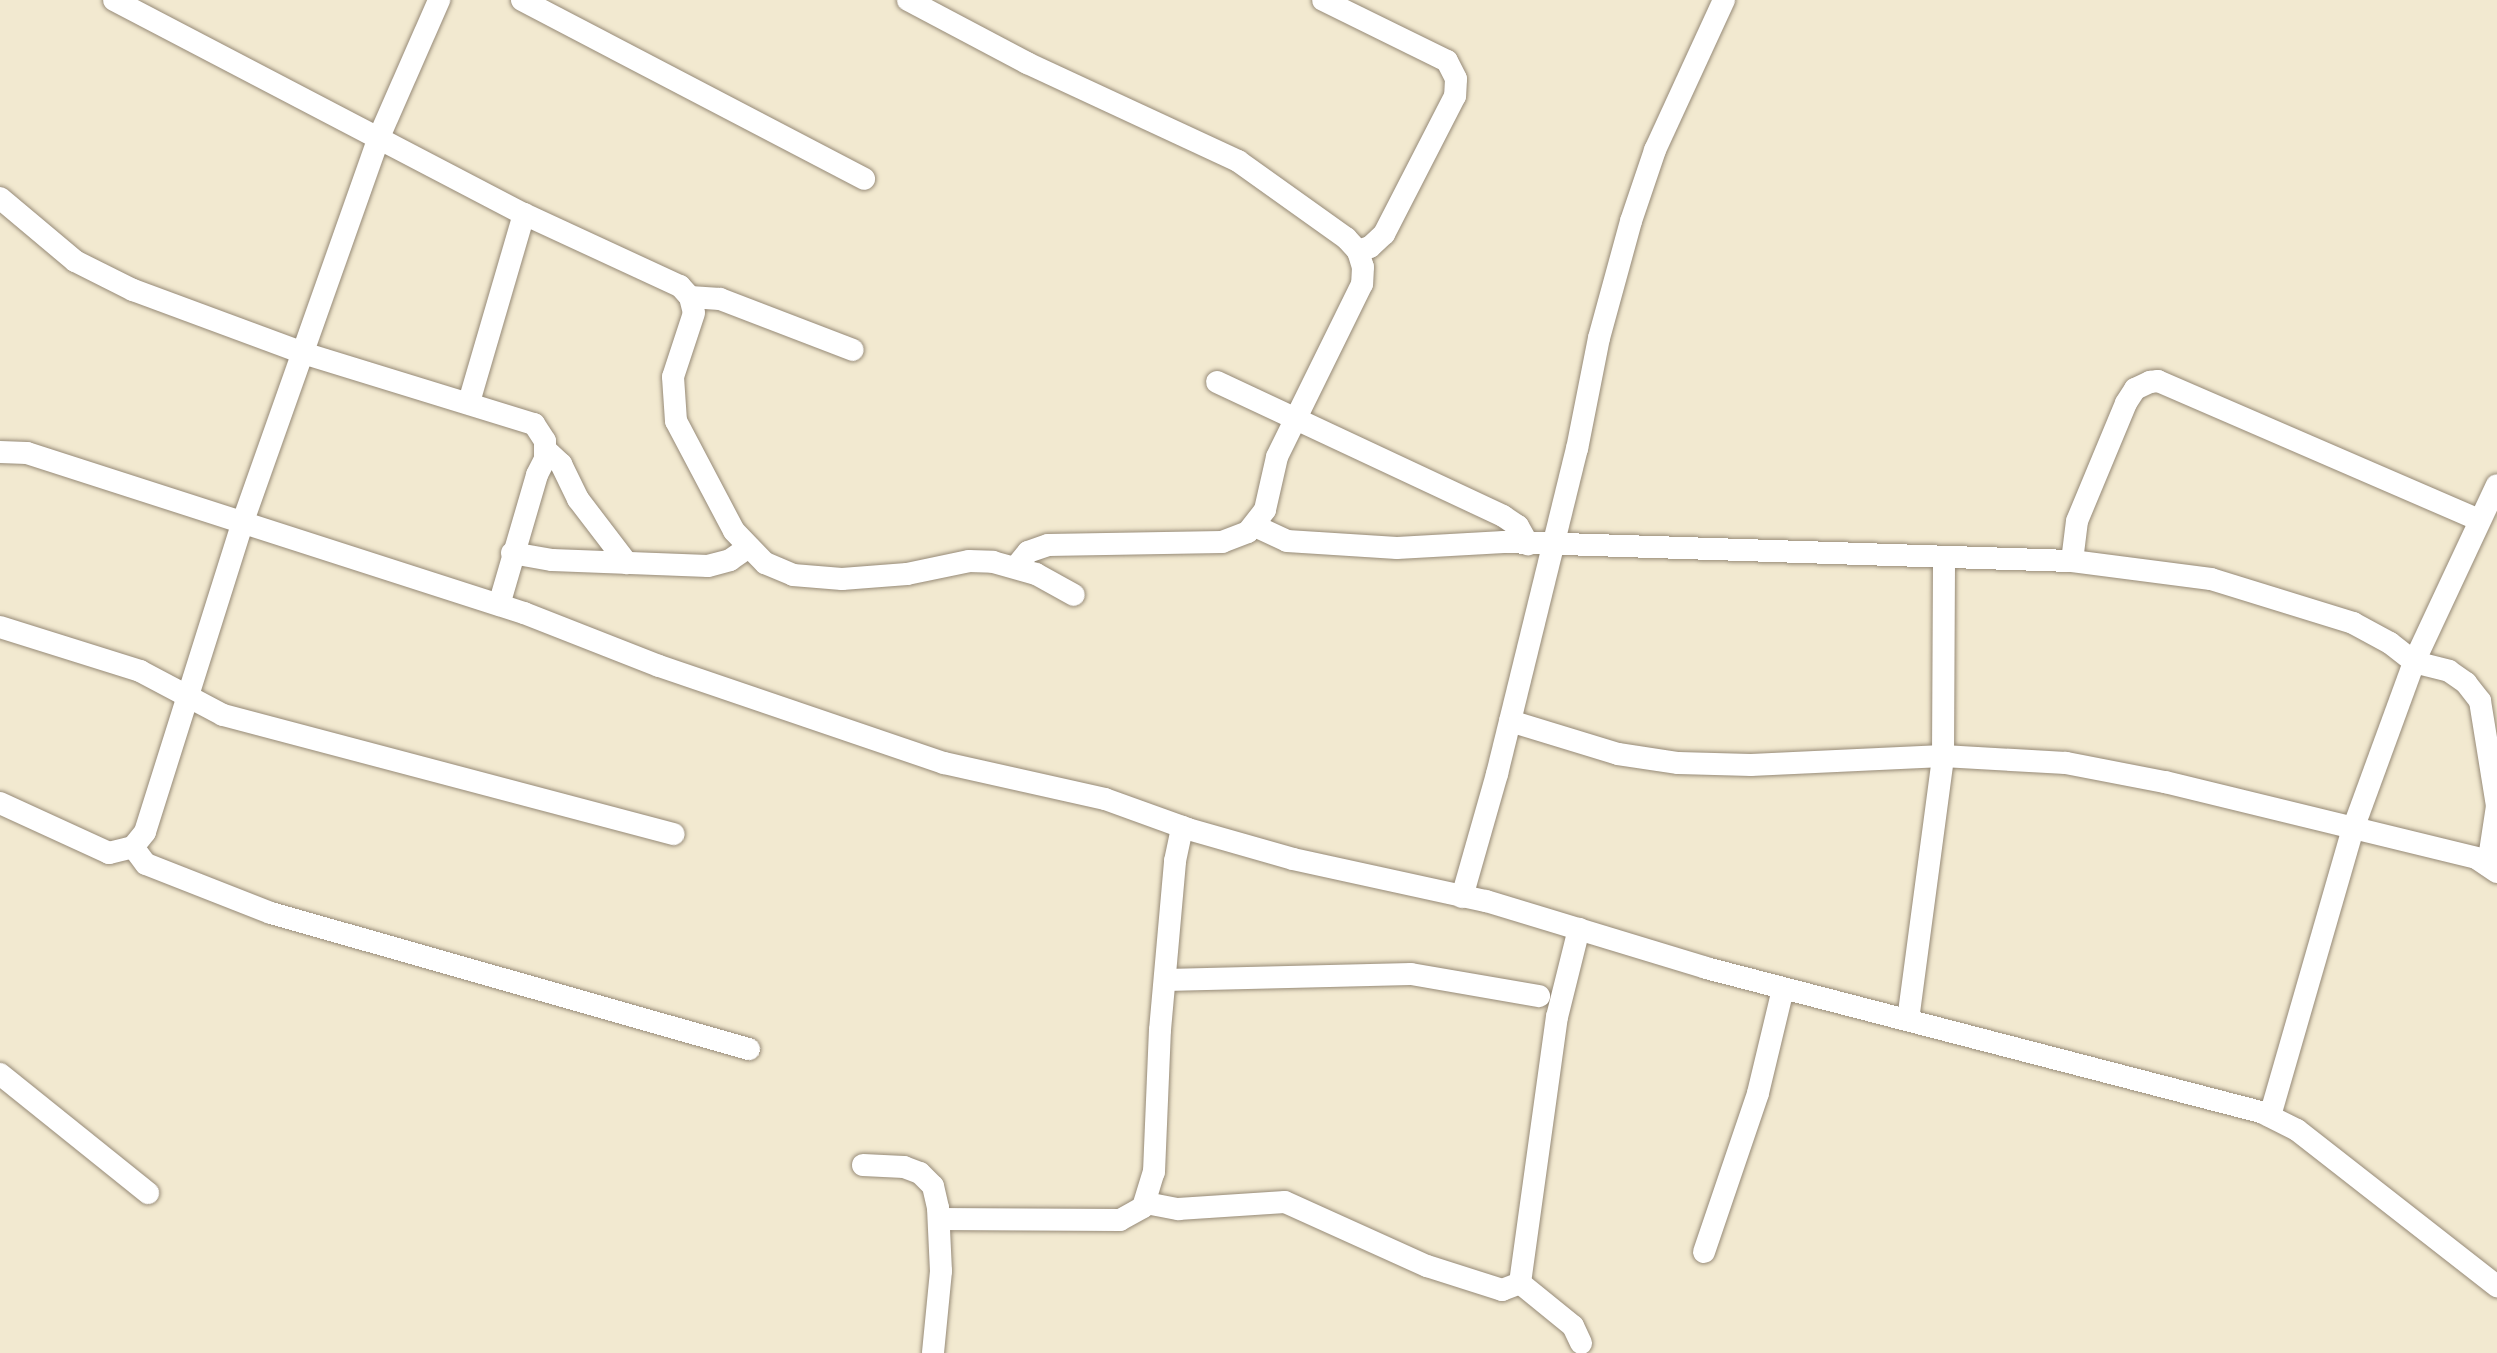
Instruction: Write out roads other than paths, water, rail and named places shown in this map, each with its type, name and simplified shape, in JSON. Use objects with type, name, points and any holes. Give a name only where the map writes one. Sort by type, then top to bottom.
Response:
[{"type":"street","points":[[114,0],[524,214],[680,286],[690,297],[693,322],[673,377],[676,420],[748,548],[778,570],[808,578],[876,578],[969,561],[1016,566],[1074,595]]},
{"type":"street","points":[[0,803],[100,851],[117,853],[133,847],[144,832],[242,524],[302,353],[379,137],[439,0]]},
{"type":"street","points":[[522,0],[864,179]]},
{"type":"street","points":[[908,0],[1027,63],[1238,161],[1312,210],[1358,251],[1362,284],[1294,421],[1255,526],[1240,537],[1222,542],[1048,546],[1028,552],[1016,566]]},
{"type":"street","points":[[1323,0],[1447,60],[1456,78],[1454,96],[1384,234],[1370,247],[1358,251]]},
{"type":"street","points":[[1462,897],[1510,721],[1540,545],[1631,221],[1656,150],[1724,0]]},
{"type":"street","points":[[0,198],[53,245],[113,282],[302,353],[534,424],[546,450],[561,464],[572,489],[627,563]]},
{"type":"street","points":[[468,402],[524,214]]},
{"type":"street","points":[[690,297],[720,299],[853,350]]},
{"type":"street","points":[[2072,561],[2077,521],[2126,403],[2135,389],[2158,381],[2479,520]]},
{"type":"street","points":[[1218,382],[1502,516],[1540,545]]},
{"type":"street","points":[[499,605],[546,450]]},
{"type":"street","points":[[0,452],[28,453],[499,605],[900,750],[993,776],[1105,798],[1182,826],[1309,863],[1462,897],[1783,989],[2270,1116],[2297,1130],[2497,1286]]},
{"type":"street","points":[[2270,1116],[2353,829],[2414,662],[2497,485]]},
{"type":"street","points":[[1255,526],[1287,541],[1397,548],[1540,545],[2072,561],[2211,579],[2352,623],[2390,643],[2414,662],[2458,676],[2480,700],[2497,806],[2493,868],[2116,771],[2026,759],[1943,756],[1751,765],[1678,763],[1618,754],[1510,721]]},
{"type":"street","points":[[512,553],[708,566],[730,560],[748,548]]},
{"type":"street","points":[[1908,1020],[1943,756],[1944,558]]},
{"type":"street","points":[[0,627],[140,671],[223,716],[674,834]]},
{"type":"street","points":[[939,1223],[1120,1220],[1137,1214],[1146,1203],[1154,1172],[1174,861],[1182,826]]},
{"type":"street","points":[[133,847],[146,864],[271,913],[750,1050]]},
{"type":"street","points":[[1520,1282],[1557,1017],[1579,929]]},
{"type":"street","points":[[1166,980],[1411,974],[1539,996]]},
{"type":"street","points":[[1704,1252],[1758,1093],[1783,989]]},
{"type":"street","points":[[0,1074],[148,1192]]},
{"type":"street","points":[[863,1165],[904,1167],[933,1186],[940,1260],[933,1353]]},
{"type":"street","points":[[1146,1203],[1178,1209],[1284,1202],[1427,1266],[1502,1290],[1520,1282]]},
{"type":"street","points":[[1520,1282],[1572,1326],[1581,1343]]}]
